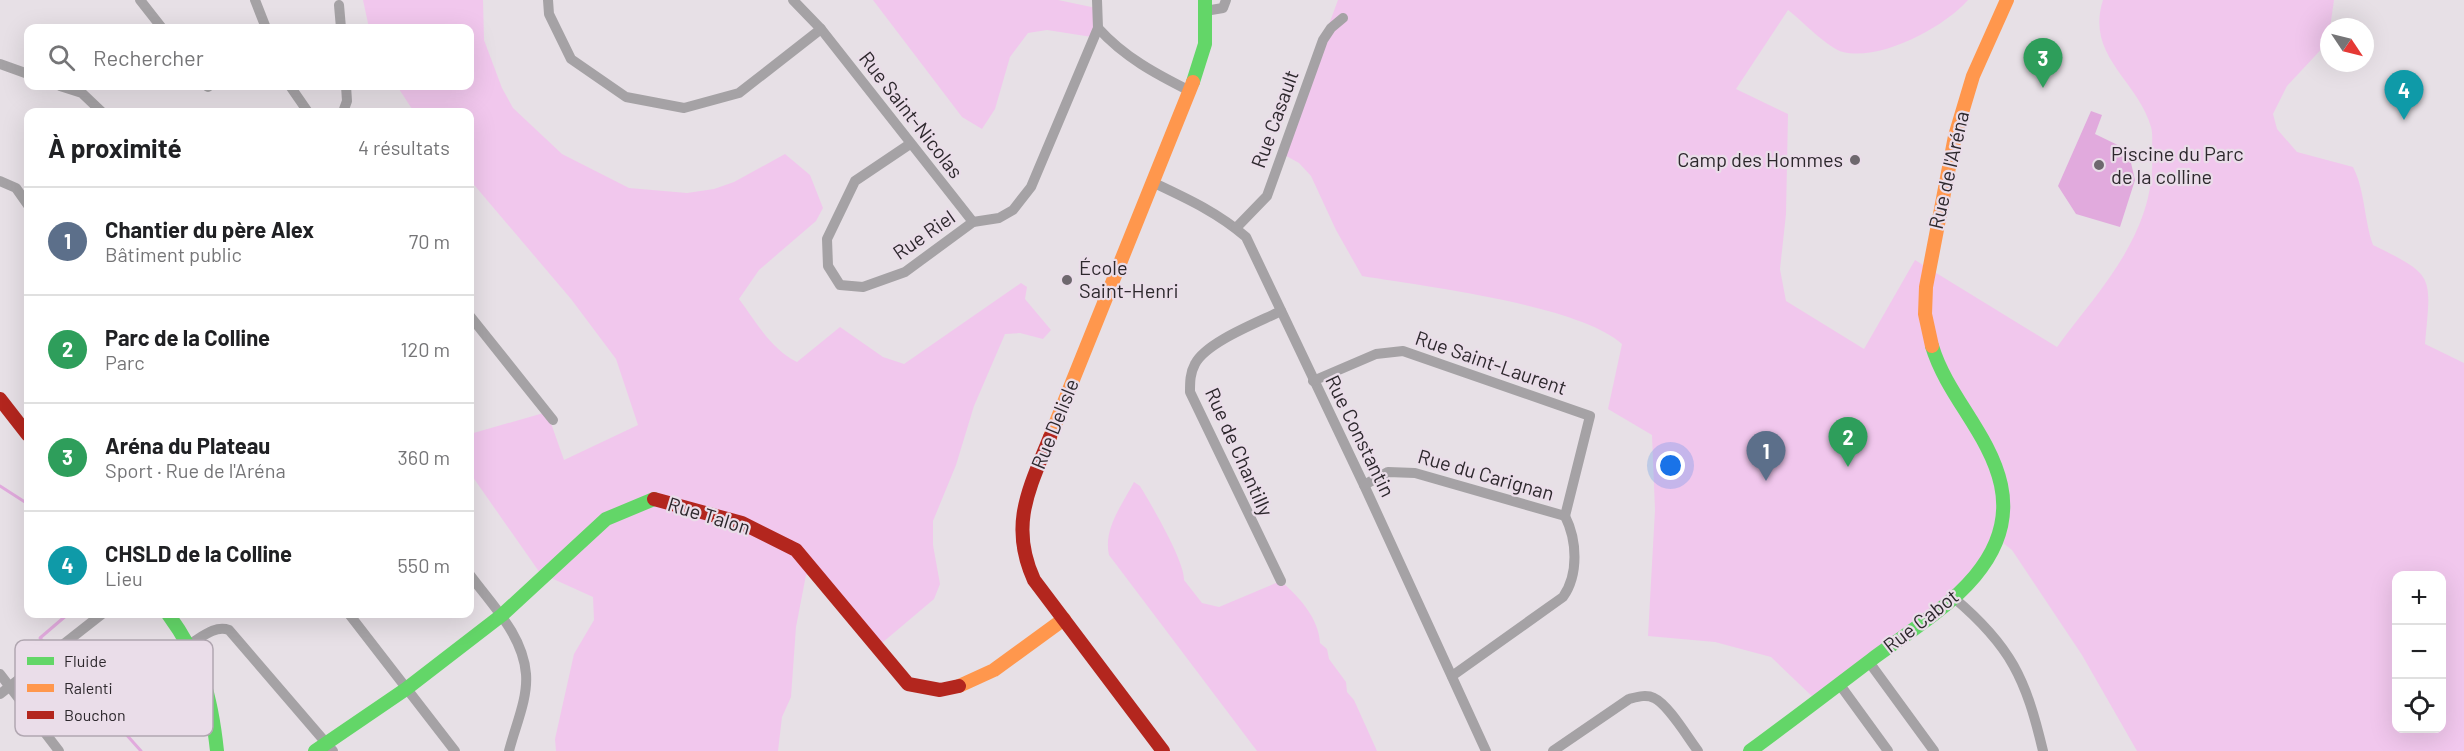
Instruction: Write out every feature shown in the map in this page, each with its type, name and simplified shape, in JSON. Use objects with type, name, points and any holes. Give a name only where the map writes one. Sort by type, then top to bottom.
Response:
[{"type":"street","points":[[140,0],[159,24]]},
{"type":"street","points":[[255,0],[264,24]]},
{"type":"street","points":[[548,0],[549,14],[571,60],[626,97],[684,108],[739,93],[822,29]]},
{"type":"street","name":"Rue Saint-Nicolas","points":[[793,0],[822,29],[973,222]]},
{"type":"street","name":"Rue Riel","points":[[910,144],[855,181],[827,238],[828,266],[840,285],[863,286],[905,272],[973,222],[981,223],[1009,213],[1031,187],[1098,28],[1097,0]]},
{"type":"street","points":[[1205,5],[1223,8],[1226,0]]},
{"type":"street","name":"Rue de l'Aréna","points":[[1933,346],[1927,330],[1924,307],[1931,244],[1969,86],[2007,0]]},
{"type":"street","points":[[339,5],[341,24]]},
{"type":"street","name":"Rue Delisle","points":[[1163,751],[1034,580],[1022,551],[1019,526],[1030,487],[1197,72],[1205,44],[1205,5]]},
{"type":"street","name":"Rue Casault","points":[[1236,228],[1266,196],[1323,40],[1331,28],[1343,18]]},
{"type":"street","points":[[1098,28],[1110,42],[1143,66],[1190,91]]},
{"type":"street","points":[[0,64],[24,73]]},
{"type":"street","points":[[73,90],[82,93],[98,108]]},
{"type":"street","points":[[293,90],[305,108]]},
{"type":"street","points":[[344,108],[347,101],[346,90]]},
{"type":"street","points":[[0,181],[16,188],[24,199]]},
{"type":"street","name":"Rue Constantin","points":[[1152,182],[1203,206],[1246,237],[1364,484],[1486,751]]},
{"type":"street","name":"Rue de Chantilly","points":[[1281,311],[1215,346],[1200,357],[1190,379],[1190,392],[1281,581]]},
{"type":"street","points":[[474,326],[553,420]]},
{"type":"street","name":"Rue Cabot","points":[[1750,751],[1954,598],[1994,546],[2004,514],[1999,484],[1989,450],[1950,383],[1933,346]]},
{"type":"street","name":"Rue Saint-Laurent","points":[[1313,381],[1376,354],[1403,351],[1590,416],[1565,516]]},
{"type":"street","points":[[0,399],[24,430]]},
{"type":"street","name":"Rue du Carignan","points":[[1364,484],[1388,472],[1415,473],[1565,516]]},
{"type":"street","name":"Rue Talon","points":[[325,749],[502,615],[606,519],[655,499],[742,523],[796,550],[908,684],[918,687],[949,690],[980,677],[1064,619]]},
{"type":"street","points":[[1452,676],[1559,601],[1567,592],[1573,572],[1574,549],[1572,530],[1565,516]]},
{"type":"street","points":[[474,580],[502,615],[517,644],[526,673],[524,694],[509,751]]},
{"type":"street","points":[[1954,598],[1984,624],[2012,660],[2028,696],[2043,751]]},
{"type":"street","points":[[69,640],[97,618]]},
{"type":"street","points":[[171,618],[187,640]]},
{"type":"street","points":[[352,618],[455,751]]},
{"type":"street","points":[[197,640],[213,631],[223,628],[229,630],[325,749]]},
{"type":"street","points":[[1869,662],[1934,751]]},
{"type":"street","points":[[0,674],[15,694]]},
{"type":"street","points":[[0,694],[15,683]]},
{"type":"street","points":[[1840,685],[1888,751]]},
{"type":"street","points":[[1553,751],[1629,699],[1644,696],[1655,698],[1698,751]]},
{"type":"street","points":[[213,721],[217,751]]},
{"type":"street","points":[[48,736],[59,751]]},
{"type":"shaded area","points":[[363,0],[483,0],[484,40],[502,88],[513,108],[562,154],[629,188],[687,193],[714,189],[734,182],[785,154],[810,175],[823,208],[816,221],[759,270],[739,299],[779,350],[797,362],[840,327],[883,357],[904,364],[1021,283],[1027,287],[1025,299],[1051,330],[1043,339],[1020,333],[1005,334],[974,406],[956,465],[933,521],[933,545],[940,584],[934,599],[876,648],[810,574],[806,575],[796,627],[791,697],[782,717],[778,751],[556,751],[555,739],[574,654],[594,620],[593,597],[540,573],[474,479],[474,433],[547,412],[564,460],[638,425],[616,359],[571,299],[474,185],[474,108],[411,108],[400,90],[474,90],[474,24],[368,24]]},
{"type":"shaded area","points":[[873,0],[1058,0],[1096,8],[1092,37],[1047,30],[1028,33],[1010,57],[995,109],[982,129],[962,117]]},
{"type":"shaded area","points":[[1338,0],[1968,0],[1943,21],[1910,40],[1875,52],[1858,53],[1843,52],[1830,46],[1788,10],[1736,89],[1788,114],[1786,214],[1780,269],[1786,301],[1864,349],[1915,260],[2057,347],[2123,256],[2146,207],[2151,180],[2151,127],[2135,95],[2115,67],[2101,37],[2099,20],[2103,0],[2334,0],[2331,18],[2320,18],[2320,51],[2287,86],[2273,114],[2277,129],[2297,152],[2353,167],[2360,185],[2373,245],[2409,264],[2425,280],[2428,304],[2425,344],[2464,363],[2464,751],[2137,751],[2082,655],[2012,550],[1998,539],[1954,598],[1818,702],[1771,657],[1715,642],[1648,636],[1655,510],[1652,435],[1608,409],[1622,344],[1601,330],[1572,318],[1537,308],[1499,299],[1362,276],[1336,230],[1311,176],[1299,163],[1281,153]]},
{"type":"shaded area","name":"Piscine du Parc de la colline","points":[[2091,111],[2102,115],[2095,134],[2128,150],[2135,180],[2120,227],[2076,214],[2058,186]]},
{"type":"shaded area","points":[[1134,482],[1140,486],[1166,533],[1179,560],[1184,580],[1202,603],[1219,607],[1281,581],[1294,594],[1312,616],[1320,643],[1327,649],[1329,659],[1346,682],[1347,692],[1354,700],[1377,751],[1257,751],[1109,555],[1111,527]]},
{"type":"waterway","points":[[0,486],[24,501]]},
{"type":"waterway","points":[[42,640],[40,638],[63,618]]},
{"type":"waterway","points":[[128,736],[141,751]]},
{"type":"traffic: fast","points":[[1193,82],[1205,44],[1205,0]]},
{"type":"traffic: fast","points":[[1750,751],[1941,608],[1964,588],[1983,566],[1996,542],[2003,515],[2001,485],[1995,466],[1988,449],[1948,382],[1932,346]]},
{"type":"traffic: fast","points":[[315,751],[406,689],[502,615],[606,519],[654,499]]},
{"type":"traffic: fast","points":[[171,618],[185,640]]},
{"type":"traffic: fast","points":[[213,725],[217,751]]},
{"type":"traffic: slow","points":[[1932,346],[1925,314],[1926,287],[1955,136],[1973,76],[2007,0]]},
{"type":"traffic: slow","points":[[1050,437],[1193,82]]},
{"type":"traffic: slow","points":[[959,686],[994,670],[1064,619]]},
{"type":"traffic: jam","points":[[0,399],[24,430]]},
{"type":"traffic: jam","points":[[1050,437],[1029,491],[1023,524],[1023,542],[1034,580],[1163,751]]},
{"type":"traffic: jam","points":[[654,499],[742,523],[796,550],[908,684],[940,690],[959,686]]},
{"type":"place","name":"Aréna du Plateau","points":[[2043,88]]},
{"type":"place","name":"CHSLD de la Colline","points":[[2404,120]]},
{"type":"place","name":"Camp des Hommes","points":[[1855,160]]},
{"type":"place","name":"Piscine du Parc de la colline","points":[[2099,165]]},
{"type":"place","name":"École Saint-Henri","points":[[1067,280]]},
{"type":"place","name":"Parc de la Colline","points":[[1848,467]]},
{"type":"place","name":"Chantier du père Alex","points":[[1766,481]]}]
